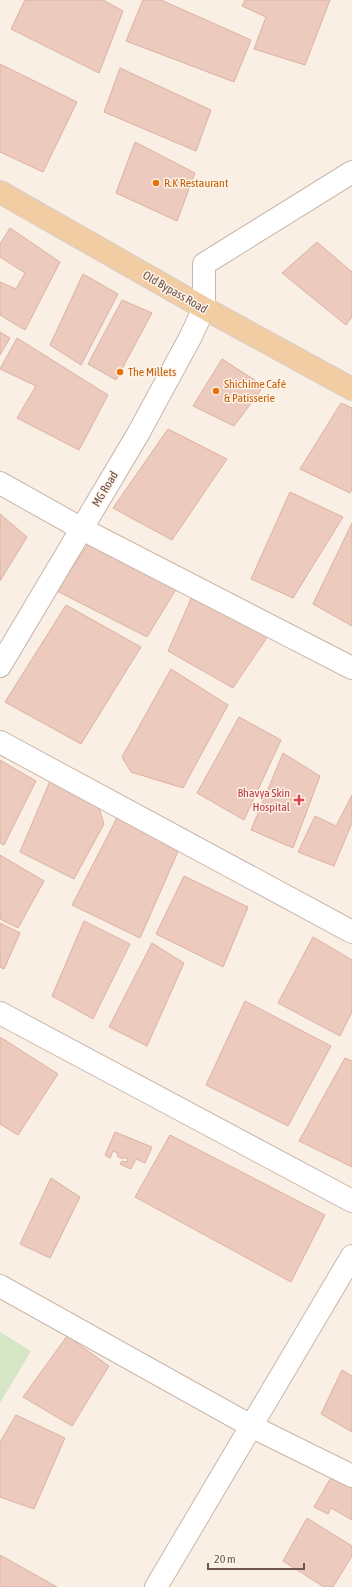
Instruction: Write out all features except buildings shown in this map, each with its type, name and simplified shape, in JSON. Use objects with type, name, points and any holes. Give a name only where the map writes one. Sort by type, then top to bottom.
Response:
[{"type":"main road","name":"Old Bypass Road","points":[[0,192],[204,308],[352,389]]},
{"type":"street","points":[[204,308],[204,264],[352,172]]},
{"type":"street","name":"MG Road","points":[[0,666],[138,434],[204,308]]},
{"type":"street","points":[[0,483],[82,529],[352,668]]},
{"type":"street","points":[[0,742],[352,932]]},
{"type":"street","points":[[0,1013],[352,1201]]},
{"type":"street","points":[[156,1587],[352,1256]]},
{"type":"street","points":[[0,1286],[251,1426],[352,1476]]},
{"type":"green space","points":[[0,1332],[31,1351],[0,1403]]},
{"type":"place","name":"R.K Restaurant","points":[[156,183]]},
{"type":"place","name":"The Millets","points":[[120,372]]},
{"type":"place","name":"Shichime Café & Patisserie","points":[[216,391]]},
{"type":"place","name":"Bhavya Skin Hospital","points":[[299,800]]}]
